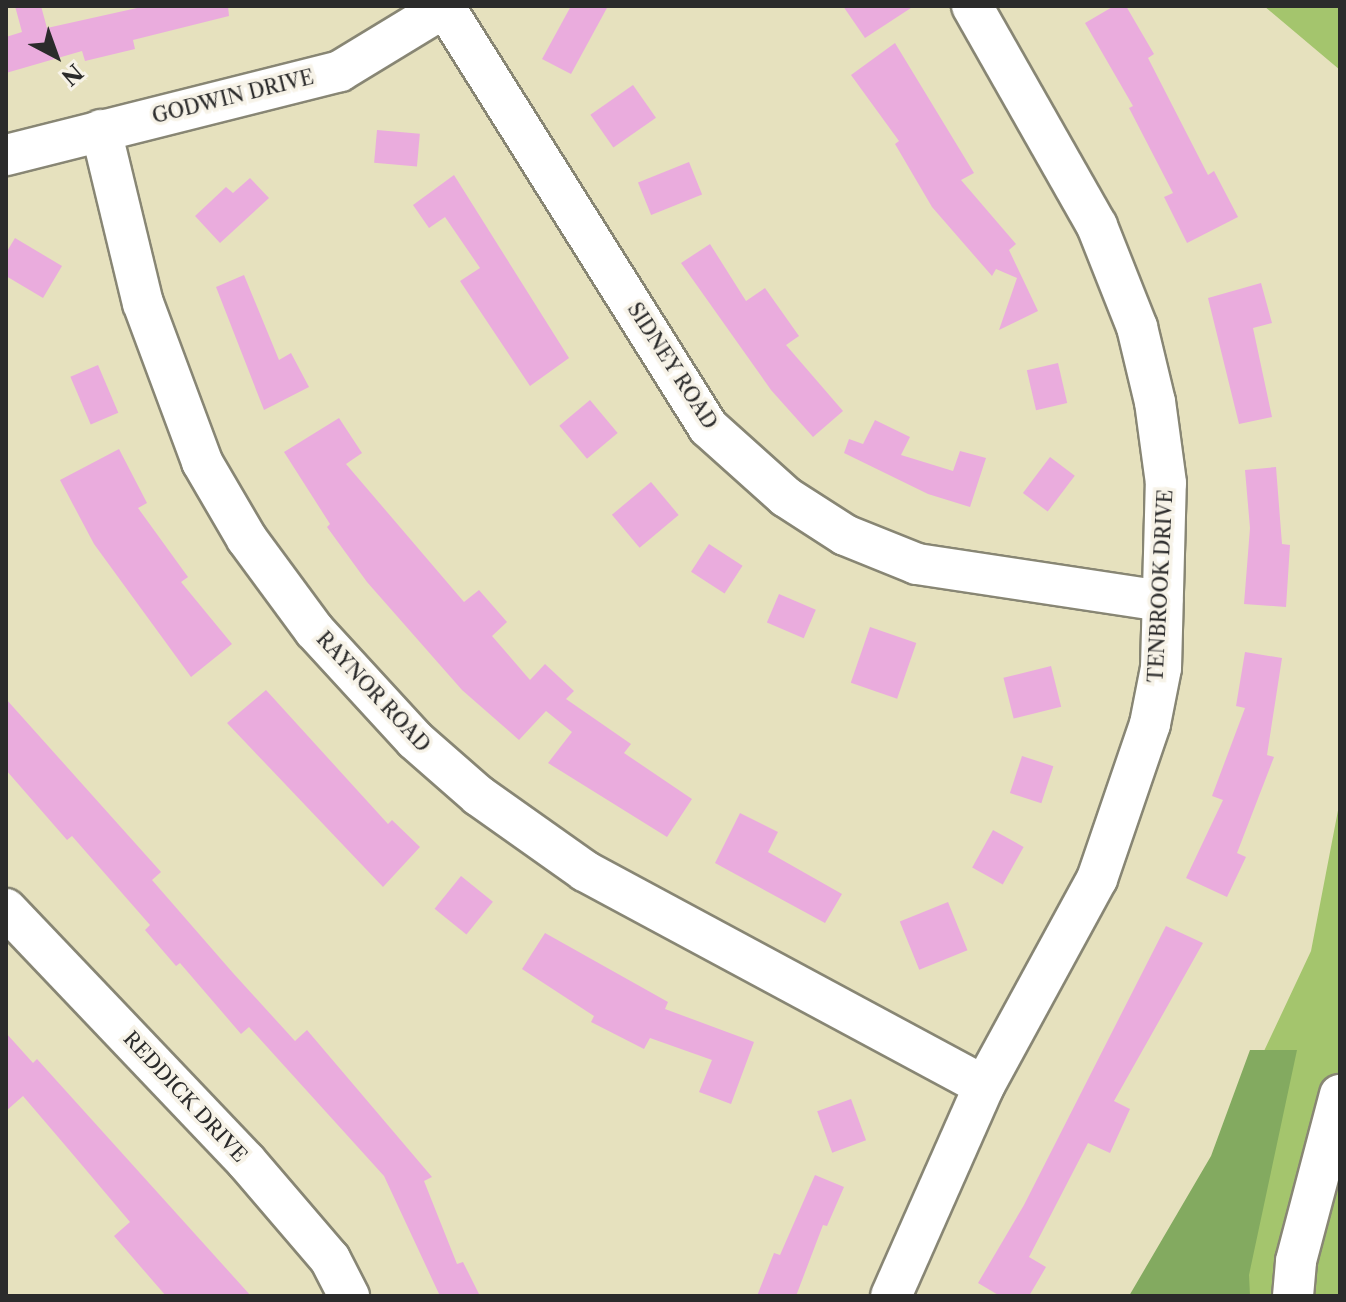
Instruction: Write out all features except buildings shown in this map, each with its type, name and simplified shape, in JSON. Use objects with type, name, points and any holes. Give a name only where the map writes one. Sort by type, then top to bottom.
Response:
[{"type":"street","name":"SIDNEY ROAD","points":[[446,6],[708,427],[786,497],[845,535],[917,564],[1162,601]]},
{"type":"street","name":"GODWIN DRIVE","points":[[6,155],[340,71],[446,6]]},
{"type":"street","name":"TENBROOK DRIVE","points":[[891,1296],[984,1086],[1097,879],[1150,724],[1161,668],[1166,483],[1155,402],[1137,327],[1097,226],[972,6]]},
{"type":"street","name":"RAYNOR ROAD","points":[[101,130],[143,303],[202,462],[247,539],[314,630],[404,729],[479,796],[585,871],[984,1086]]},
{"type":"street","name":"REDDICK DRIVE","points":[[6,909],[246,1161],[330,1259],[349,1296]]},
{"type":"street","points":[[1293,1296],[1296,1261],[1340,1095]]},
{"type":"green space","points":[[1264,6],[1340,6],[1340,70]]},
{"type":"green space","points":[[1340,800],[1340,1296],[1133,1296],[1211,1164],[1311,951]]},
{"type":"green space","points":[[1250,1050],[1297,1050],[1249,1275],[1250,1296],[1129,1296],[1211,1156]]}]
